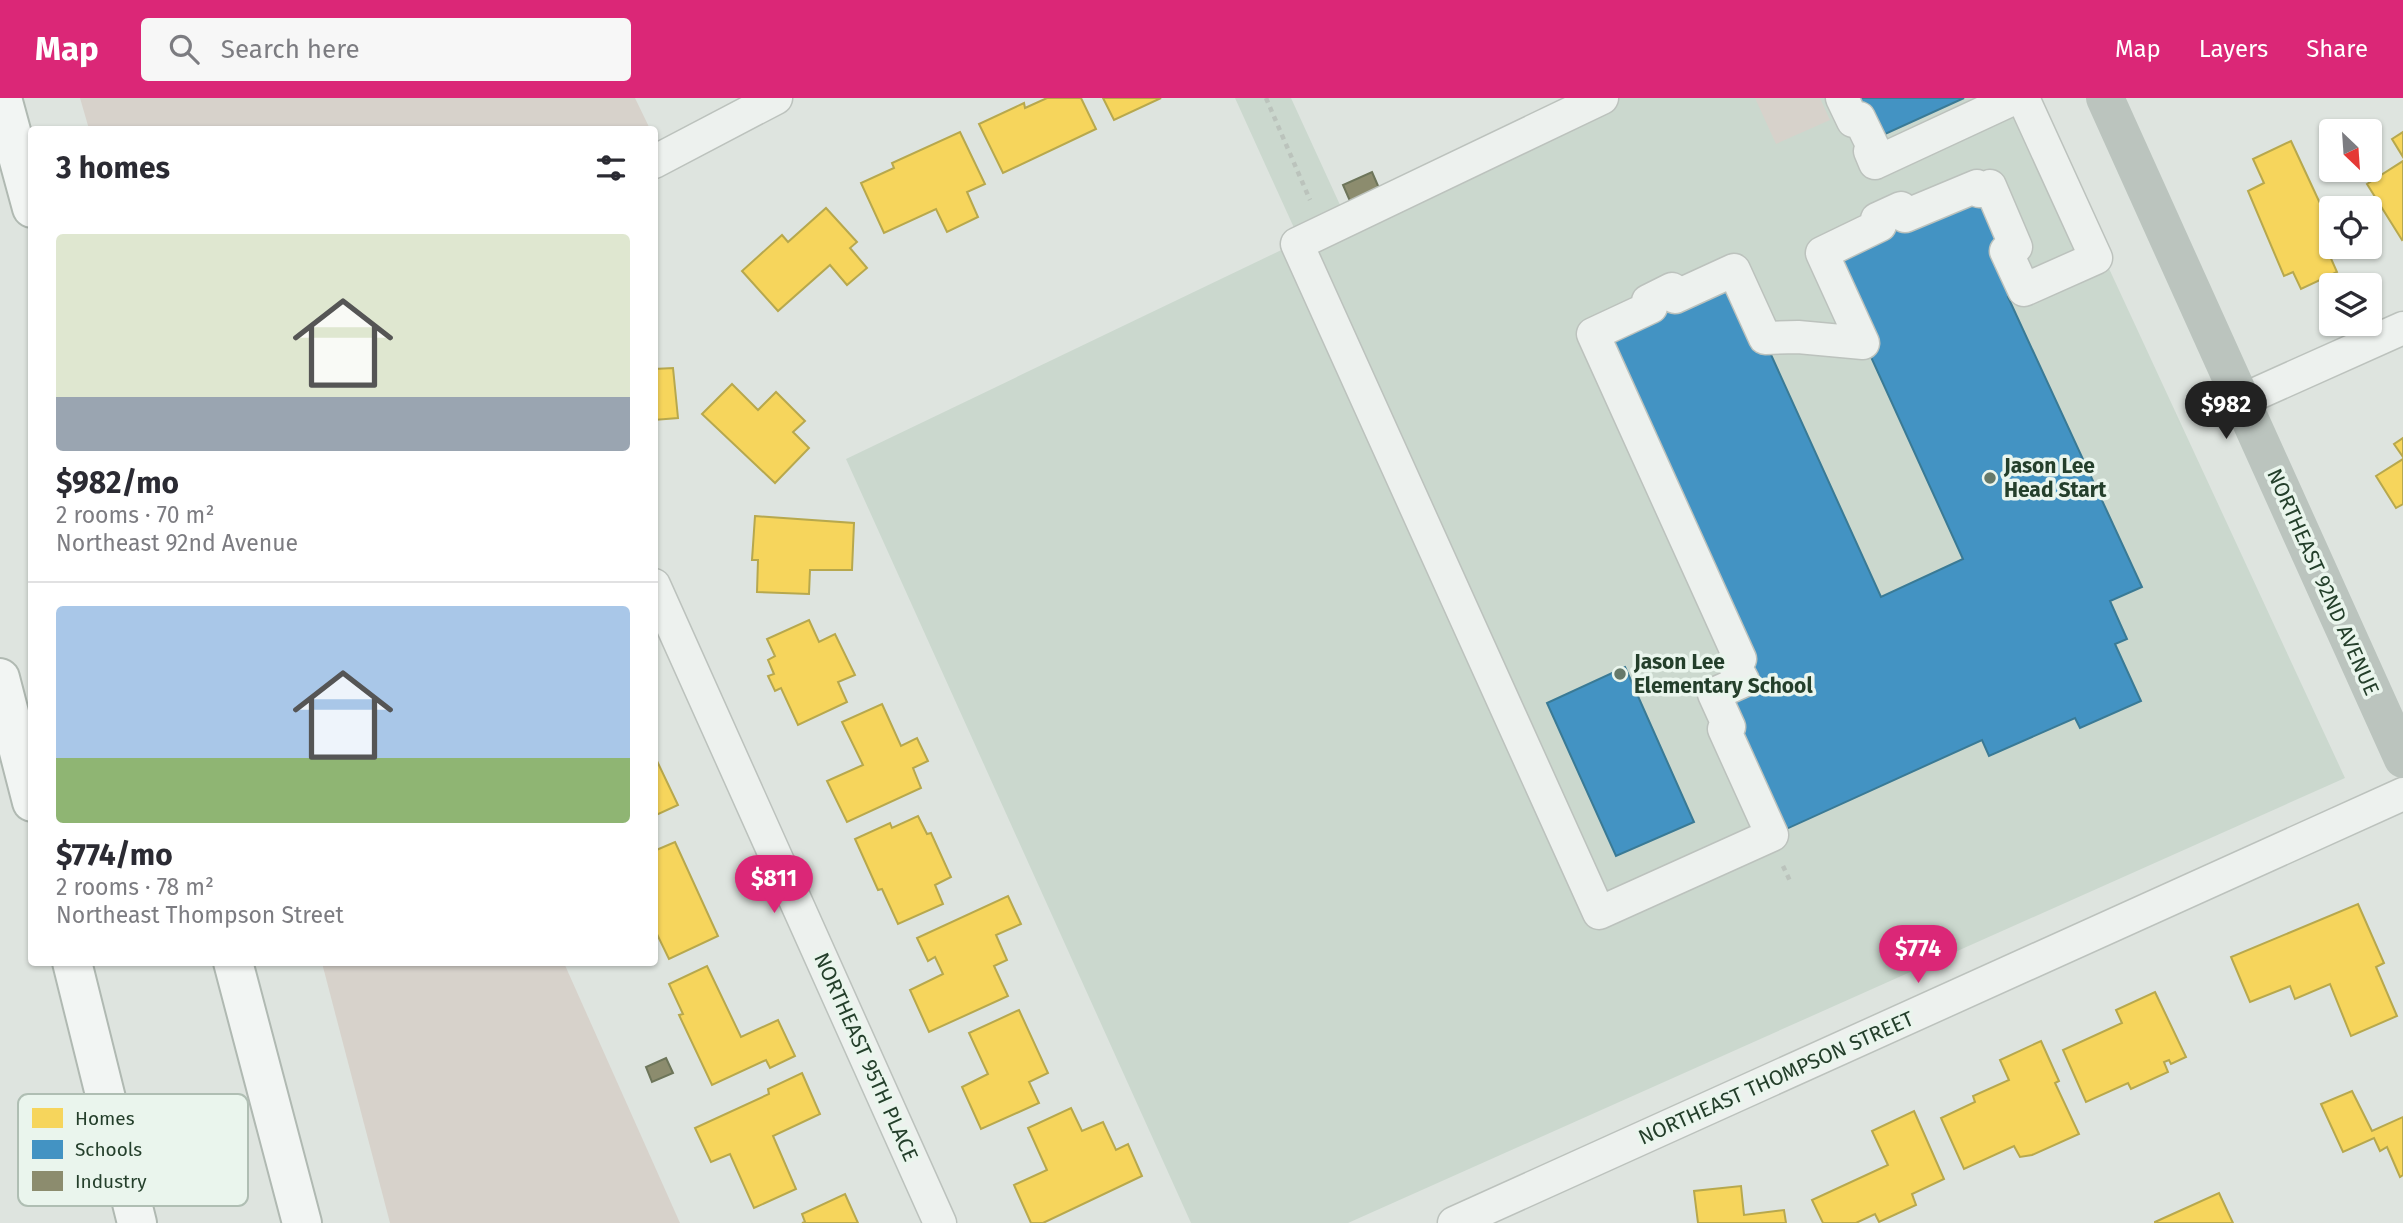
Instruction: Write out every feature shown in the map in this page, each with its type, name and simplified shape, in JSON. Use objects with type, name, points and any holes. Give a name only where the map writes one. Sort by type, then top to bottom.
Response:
[{"type":"highway","points":[[2,98],[28,193]]},
{"type":"highway","points":[[0,678],[28,786]]},
{"type":"highway","points":[[73,966],[104,1094]]},
{"type":"highway","points":[[234,966],[302,1223]]},
{"type":"highway","points":[[132,1206],[136,1223]]},
{"type":"street","points":[[658,160],[776,98]]},
{"type":"street","points":[[1602,98],[1297,244],[1599,913],[1772,835],[1724,729],[1729,727],[1714,694],[1743,681],[1733,662],[1740,659],[1593,334],[1651,307],[1648,301],[1672,289],[1675,297],[1734,270],[1765,338],[1863,343],[1822,253],[1880,225],[1877,219],[1901,208],[1905,216],[1977,186],[1979,191],[1990,186],[2013,235],[2016,247],[2006,251],[2024,290],[2096,258],[2023,98]]},
{"type":"street","points":[[1842,98],[1853,121],[1860,118],[1874,149],[1870,151],[1875,163],[2015,98]]},
{"type":"street","name":"NORTHEAST 92ND AVENUE","points":[[2105,98],[2403,759]]},
{"type":"street","points":[[2240,401],[2403,328]]},
{"type":"street","name":"NORTHEAST 95TH PLACE","points":[[658,594],[940,1223]]},
{"type":"street","name":"NORTHEAST THOMPSON STREET","points":[[1454,1223],[2403,794]]},
{"type":"path","points":[[1266,98],[1324,230]]},
{"type":"shaded area","points":[[80,98],[635,98],[649,126],[516,126],[88,126]]},
{"type":"shaded area","name":"Jason Lee Elementary School","points":[[1235,98],[1291,98],[1346,218],[1596,98],[2030,98],[2345,778],[1348,1223],[1191,1223],[846,459],[1300,241]]},
{"type":"shaded area","points":[[1755,98],[1820,98],[1830,120],[1776,144]]},
{"type":"shaded area","points":[[323,966],[565,966],[680,1223],[390,1223]]},
{"type":"building: Homes","points":[[1047,98],[1081,98],[1096,129],[1003,173],[979,124],[1024,103],[1025,108]]},
{"type":"building: Homes","points":[[1103,98],[1161,98],[1114,120]]},
{"type":"building: Homes","points":[[960,132],[985,184],[967,192],[978,217],[947,232],[936,209],[884,233],[861,183],[894,168],[892,163]]},
{"type":"building: Homes","points":[[2403,132],[2403,157],[2392,139]]},
{"type":"building: Homes","points":[[2291,141],[2319,201],[2319,259],[2331,259],[2337,272],[2319,273],[2319,280],[2301,289],[2293,272],[2284,276],[2248,191],[2264,183],[2253,159]]},
{"type":"building: Homes","points":[[2403,161],[2402,240],[2382,208],[2382,196],[2374,196],[2367,184],[2382,182],[2382,174]]},
{"type":"building: Homes","points":[[826,208],[857,242],[850,248],[867,268],[847,285],[830,265],[778,311],[742,271],[782,235],[788,242]]},
{"type":"building: Homes","points":[[673,368],[678,418],[658,420],[658,369]]},
{"type":"building: Homes","points":[[732,384],[758,410],[776,392],[805,421],[793,432],[809,448],[775,483],[702,414]]},
{"type":"building: Homes","points":[[2403,438],[2403,457],[2394,444]]},
{"type":"building: Homes","points":[[2403,459],[2403,504],[2396,508],[2376,476]]},
{"type":"building: Homes","points":[[755,516],[854,523],[852,570],[810,570],[809,594],[757,592],[758,560],[752,560]]},
{"type":"building: Homes","points":[[809,620],[819,642],[835,634],[855,675],[838,682],[847,702],[798,725],[781,688],[775,691],[768,676],[774,674],[768,660],[775,656],[767,639]]},
{"type":"building: Homes","points":[[882,704],[901,746],[917,738],[928,761],[913,768],[921,788],[847,822],[827,781],[863,765],[842,722]]},
{"type":"building: Homes","points":[[658,763],[678,805],[658,814]]},
{"type":"building: Homes","points":[[918,816],[927,834],[931,833],[951,877],[935,885],[943,904],[898,924],[882,889],[878,890],[855,839],[890,823],[892,828]]},
{"type":"building: Homes","points":[[675,842],[718,936],[669,959],[658,936],[658,849]]},
{"type":"building: Homes","points":[[1008,896],[1021,924],[996,935],[1007,960],[994,966],[1008,996],[929,1032],[910,990],[943,974],[935,957],[928,961],[917,938]]},
{"type":"building: Homes","points":[[2358,904],[2384,963],[2376,967],[2397,1016],[2351,1036],[2330,984],[2295,999],[2290,986],[2250,1002],[2231,957]]},
{"type":"building: Homes","points":[[707,966],[741,1037],[778,1020],[795,1056],[770,1068],[766,1060],[712,1085],[679,1015],[683,1014],[669,984]]},
{"type":"building: Homes","points":[[2155,992],[2186,1057],[2171,1064],[2169,1060],[2164,1062],[2168,1072],[2131,1089],[2128,1083],[2086,1102],[2063,1050],[2122,1023],[2116,1010]]},
{"type":"building: Homes","points":[[1019,1010],[1048,1073],[1029,1082],[1039,1103],[981,1129],[962,1087],[988,1074],[969,1033]]},
{"type":"building: Homes","points":[[2041,1041],[2059,1081],[2055,1083],[2079,1134],[2032,1155],[2020,1157],[2014,1146],[1964,1169],[1941,1118],[1975,1102],[1973,1096],[2009,1080],[2000,1060]]},
{"type":"building: Homes","points":[[802,1073],[820,1114],[773,1136],[796,1189],[754,1208],[730,1154],[711,1162],[695,1128],[769,1094],[768,1089]]},
{"type":"building: Homes","points":[[2352,1091],[2372,1131],[2403,1117],[2403,1175],[2400,1177],[2387,1147],[2380,1151],[2374,1138],[2343,1152],[2321,1104]]},
{"type":"building: Homes","points":[[1071,1108],[1082,1131],[1103,1122],[1116,1150],[1128,1144],[1142,1176],[1043,1223],[1031,1223],[1014,1185],[1047,1170],[1028,1128]]},
{"type":"building: Homes","points":[[1914,1111],[1944,1179],[1912,1194],[1916,1205],[1879,1222],[1875,1214],[1856,1223],[1823,1223],[1812,1200],[1888,1165],[1872,1131]]},
{"type":"building: Homes","points":[[1741,1186],[1744,1215],[1784,1210],[1786,1223],[1698,1223],[1694,1191]]},
{"type":"building: Homes","points":[[2219,1193],[2233,1223],[2155,1223],[2155,1222]]},
{"type":"building: Homes","points":[[845,1194],[858,1223],[802,1223],[805,1222],[802,1214]]},
{"type":"building: Schools","points":[[1852,98],[1964,98],[1872,140]]},
{"type":"building: Schools","points":[[1974,189],[2022,291],[2008,297],[2142,587],[2110,601],[2127,639],[2115,644],[2141,701],[2080,728],[2075,718],[1989,756],[1982,740],[1773,835],[1714,694],[1741,659],[1594,335],[1733,271],[1881,597],[1963,559],[1825,256]]},
{"type":"building: Schools","points":[[1625,667],[1694,822],[1616,856],[1547,703]]},
{"type":"building: Industry","points":[[1372,172],[1382,195],[1353,208],[1343,185]]},
{"type":"building: Industry","points":[[666,1058],[673,1073],[652,1082],[646,1067]]},
{"type":"place","name":"Jason Lee Head Start","points":[[1990,478]]},
{"type":"place","name":"Jason Lee Elementary School","points":[[1620,674]]}]
